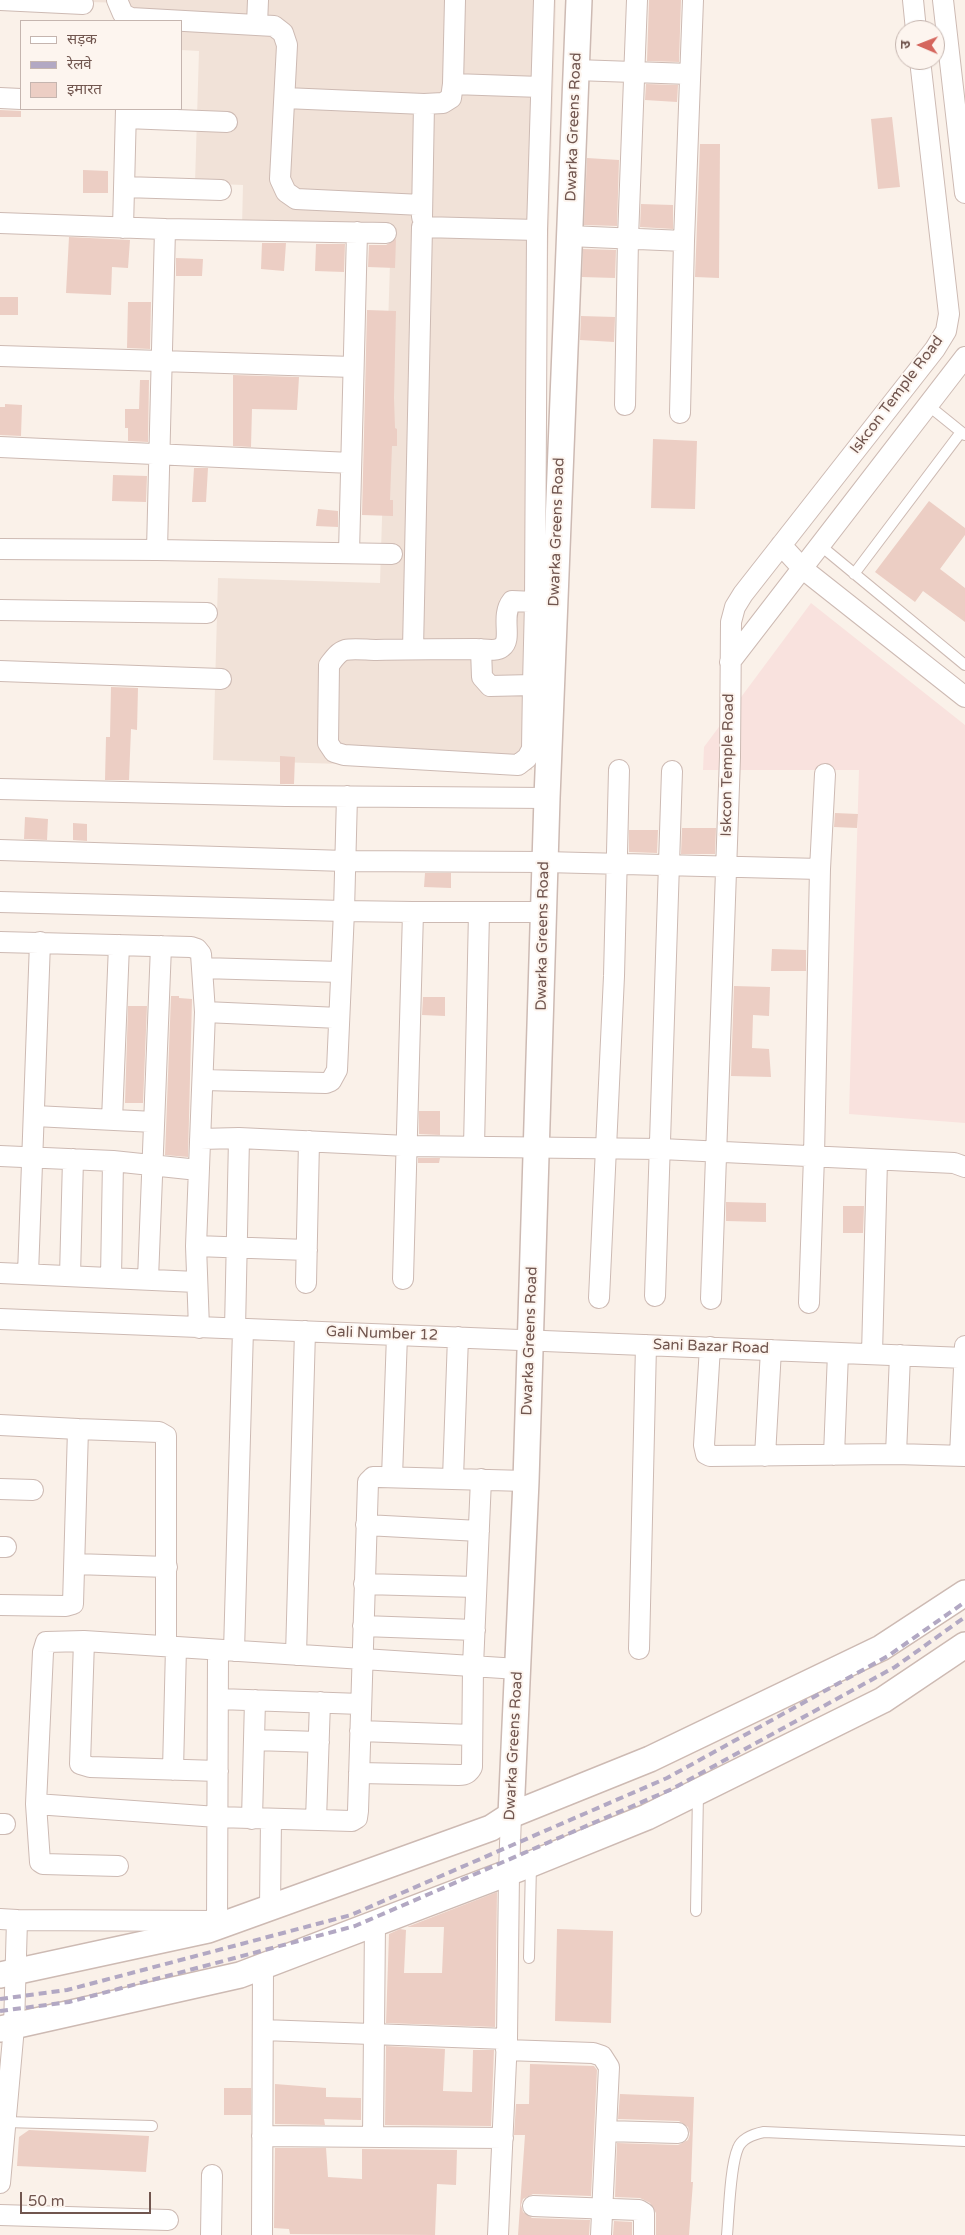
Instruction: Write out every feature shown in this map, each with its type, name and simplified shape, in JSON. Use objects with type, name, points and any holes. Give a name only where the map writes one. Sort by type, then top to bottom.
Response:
[{"type":"street","points":[[0,0],[83,4]]},
{"type":"street","points":[[117,0],[123,14],[131,18],[167,20]]},
{"type":"street","points":[[257,25],[258,0]]},
{"type":"street","points":[[285,98],[424,104],[443,103],[451,98],[453,84],[455,0]]},
{"type":"street","points":[[535,602],[512,601],[506,611],[507,640],[504,646],[498,650],[345,650],[334,657],[329,665],[328,743],[334,752],[344,755],[518,765],[532,749],[533,685],[543,648],[535,602],[538,230],[544,0]]},
{"type":"street","name":"Dwarka Greens Road","points":[[498,2235],[506,2044],[508,1872],[526,1482],[544,912],[546,798],[543,648],[569,236],[579,0]]},
{"type":"street","points":[[625,406],[628,238],[638,0]]},
{"type":"street","points":[[680,413],[693,0]]},
{"type":"street","points":[[913,0],[915,20]]},
{"type":"street","points":[[943,0],[965,193]]},
{"type":"street","points":[[182,21],[274,26],[283,33],[287,45],[280,179],[286,192],[296,199],[422,205]]},
{"type":"street","points":[[576,70],[690,74]]},
{"type":"street","name":"Iskcon Temple Road","points":[[710,1298],[730,757],[731,629],[735,607],[743,594],[935,349],[946,331],[949,314],[921,70]]},
{"type":"street","points":[[453,84],[542,87]]},
{"type":"street","points":[[0,98],[20,99]]},
{"type":"street","points":[[413,649],[424,104]]},
{"type":"street","points":[[123,228],[126,114],[227,122]]},
{"type":"street","points":[[124,187],[221,190]]},
{"type":"street","points":[[0,223],[123,228],[386,233]]},
{"type":"street","points":[[422,227],[538,230]]},
{"type":"street","points":[[157,550],[165,229]]},
{"type":"street","points":[[349,553],[357,232]]},
{"type":"street","points":[[569,236],[684,241]]},
{"type":"street","points":[[0,356],[162,363],[353,367]]},
{"type":"street","name":"Iskcon Temple Road","points":[[730,662],[965,357]]},
{"type":"street","points":[[0,447],[160,456],[351,463]]},
{"type":"street","points":[[781,545],[803,569],[965,697]]},
{"type":"street","points":[[0,549],[392,554]]},
{"type":"street","points":[[0,610],[207,613]]},
{"type":"street","points":[[481,649],[482,677],[490,686],[533,685]]},
{"type":"street","points":[[0,671],[221,679]]},
{"type":"street","points":[[599,1298],[607,1148],[619,770]]},
{"type":"street","points":[[655,1296],[672,771]]},
{"type":"street","points":[[809,1303],[820,870],[825,774]]},
{"type":"street","points":[[0,788],[347,796],[546,798]]},
{"type":"street","points":[[203,1080],[326,1083],[331,1081],[337,1070],[347,796]]},
{"type":"street","points":[[0,850],[345,861],[545,862],[820,870]]},
{"type":"street","points":[[0,902],[344,911],[544,912]]},
{"type":"street","points":[[403,1279],[413,912]]},
{"type":"street","points":[[474,1147],[479,912]]},
{"type":"street","points":[[0,942],[161,946],[197,949],[201,954],[205,1012],[196,1246],[199,1328]]},
{"type":"street","points":[[28,1274],[40,942]]},
{"type":"street","points":[[112,1120],[119,944]]},
{"type":"street","points":[[148,1279],[161,946]]},
{"type":"street","points":[[202,968],[341,972]]},
{"type":"street","points":[[205,1012],[339,1018]]},
{"type":"street","points":[[34,1116],[154,1122]]},
{"type":"street","points":[[200,1139],[239,1138],[406,1146],[661,1149],[954,1163],[965,1167]]},
{"type":"street","points":[[217,1924],[219,1699],[226,1650],[239,1329],[236,1247],[239,1138]]},
{"type":"street","points":[[306,1283],[309,1142]]},
{"type":"street","points":[[0,1156],[113,1161],[198,1170]]},
{"type":"street","points":[[70,1276],[73,1160]]},
{"type":"street","points":[[872,1354],[877,1160]]},
{"type":"street","points":[[111,1278],[113,1161]]},
{"type":"street","points":[[196,1246],[307,1250]]},
{"type":"street","points":[[0,1272],[196,1282]]},
{"type":"street","name":"Gali Number 12","points":[[0,1319],[458,1337]]},
{"type":"street","points":[[296,1655],[305,1331]]},
{"type":"street","points":[[392,1477],[397,1335]]},
{"type":"street","points":[[453,1478],[458,1337]]},
{"type":"street","name":"Sani Bazar Road","points":[[458,1337],[965,1358]]},
{"type":"street","points":[[710,1348],[704,1445],[706,1454],[716,1456],[896,1454],[962,1456],[965,1344]]},
{"type":"street","points":[[639,1649],[646,1345]]},
{"type":"street","points":[[765,1456],[771,1350]]},
{"type":"street","points":[[834,1455],[838,1352]]},
{"type":"street","points":[[896,1454],[900,1355]]},
{"type":"street","points":[[0,1425],[159,1432],[166,1436],[167,1567],[171,1647],[173,1770]]},
{"type":"street","points":[[0,1605],[69,1606],[73,1604],[78,1429]]},
{"type":"street","points":[[36,1804],[261,1819],[352,1821],[357,1818],[368,1482],[373,1477],[392,1477],[526,1482]]},
{"type":"street","points":[[359,1773],[465,1775],[470,1772],[472,1767],[474,1630],[481,1479]]},
{"type":"street","points":[[0,1489],[33,1490]]},
{"type":"street","points":[[366,1525],[479,1531]]},
{"type":"street","points":[[75,1564],[167,1567]]},
{"type":"street","points":[[364,1584],[476,1587]]},
{"type":"street","points":[[7,1974],[217,1924],[491,1828],[511,1815],[650,1759],[881,1648],[965,1593]]},
{"type":"street","points":[[363,1626],[474,1630]]},
{"type":"street","points":[[118,1866],[43,1864],[40,1862],[36,1804],[44,1646],[46,1642],[84,1641],[518,1668]]},
{"type":"street","points":[[84,1641],[80,1764],[90,1767],[218,1771]]},
{"type":"street","points":[[7,2028],[240,1975],[532,1864],[647,1817],[883,1700],[965,1645]]},
{"type":"street","points":[[219,1699],[361,1704]]},
{"type":"street","points":[[255,1700],[254,1740],[270,1907]]},
{"type":"street","points":[[316,1820],[320,1702]]},
{"type":"street","points":[[360,1731],[472,1736]]},
{"type":"street","points":[[254,1740],[318,1742]]},
{"type":"street","points":[[0,2183],[5,2122],[8,1920],[217,1924]]},
{"type":"street","points":[[373,2137],[375,1923]]},
{"type":"street","points":[[262,2235],[263,1966]]},
{"type":"street","points":[[263,2030],[374,2034],[506,2044],[602,2056],[609,2067],[601,2235]]},
{"type":"street","points":[[606,2131],[678,2133]]},
{"type":"street","points":[[262,2136],[503,2138]]},
{"type":"street","points":[[211,2235],[212,2175]]},
{"type":"street","points":[[533,2206],[642,2211],[646,2217],[644,2235]]},
{"type":"street","points":[[0,2215],[168,2220]]},
{"type":"lane","points":[[854,574],[963,434],[929,406]]},
{"type":"lane","points":[[820,546],[965,665]]},
{"type":"lane","points":[[696,1911],[698,1792]]},
{"type":"lane","points":[[529,1958],[532,1864]]},
{"type":"lane","points":[[5,2122],[152,2126]]},
{"type":"lane","points":[[727,2235],[734,2165],[738,2146],[750,2135],[764,2132],[965,2142]]},
{"type":"shaded area","points":[[88,0],[556,0],[532,770],[213,760],[218,578],[380,583],[391,231],[242,226],[243,185],[195,183],[199,51],[182,50],[182,20],[128,20],[128,3],[88,2]]},
{"type":"shaded area","points":[[811,603],[965,725],[965,1123],[849,1114],[859,770],[703,770],[704,747]]},
{"type":"building","points":[[649,0],[681,0],[679,62],[647,61]]},
{"type":"building","points":[[646,84],[678,85],[677,102],[645,100]]},
{"type":"building","points":[[0,110],[21,111],[21,117],[0,117]]},
{"type":"building","points":[[892,117],[900,187],[878,189],[871,119]]},
{"type":"building","points":[[700,144],[720,144],[719,278],[695,277]]},
{"type":"building","points":[[587,158],[619,160],[617,226],[584,225]]},
{"type":"building","points":[[83,170],[108,171],[108,193],[83,193]]},
{"type":"building","points":[[641,204],[673,205],[673,229],[640,227]]},
{"type":"building","points":[[69,237],[130,240],[128,268],[112,267],[111,295],[66,293]]},
{"type":"building","points":[[396,239],[395,268],[368,267],[369,245],[386,245]]},
{"type":"building","points":[[262,243],[286,243],[284,271],[261,269]]},
{"type":"building","points":[[316,244],[345,244],[344,272],[315,271]]},
{"type":"building","points":[[583,249],[616,250],[615,278],[582,277]]},
{"type":"building","points":[[176,258],[203,259],[202,276],[176,276]]},
{"type":"building","points":[[0,297],[18,297],[18,315],[0,315]]},
{"type":"building","points":[[128,302],[151,302],[150,349],[127,348]]},
{"type":"building","points":[[367,310],[396,311],[394,398],[397,446],[392,446],[390,500],[393,500],[393,516],[362,515]]},
{"type":"building","points":[[581,316],[615,317],[614,342],[580,340]]},
{"type":"building","points":[[233,375],[299,377],[297,410],[252,409],[251,447],[233,446]]},
{"type":"building","points":[[140,380],[149,380],[148,442],[128,441],[128,428],[125,428],[125,409],[139,409]]},
{"type":"building","points":[[5,404],[22,405],[21,436],[0,435],[0,407],[5,407]]},
{"type":"building","points":[[653,439],[697,441],[695,509],[651,508]]},
{"type":"building","points":[[194,468],[208,468],[206,502],[192,502]]},
{"type":"building","points":[[113,475],[147,476],[146,502],[112,501]]},
{"type":"building","points":[[929,501],[965,528],[965,535],[940,569],[965,588],[965,622],[923,591],[915,602],[875,572]]},
{"type":"building","points":[[318,509],[338,511],[338,527],[316,526]]},
{"type":"building","points":[[111,687],[138,688],[137,730],[131,729],[129,780],[105,780],[106,737],[110,737]]},
{"type":"building","points":[[280,756],[295,757],[294,784],[280,784]]},
{"type":"building","points":[[835,813],[858,814],[857,828],[834,827]]},
{"type":"building","points":[[25,817],[48,819],[47,840],[24,839]]},
{"type":"building","points":[[73,823],[87,824],[87,841],[73,840]]},
{"type":"building","points":[[682,828],[716,828],[715,854],[681,854]]},
{"type":"building","points":[[629,830],[658,830],[657,853],[629,852]]},
{"type":"building","points":[[425,873],[451,873],[451,888],[424,887]]},
{"type":"building","points":[[772,949],[806,950],[806,971],[771,971]]},
{"type":"building","points":[[734,986],[770,987],[769,1016],[753,1015],[752,1048],[769,1049],[771,1077],[731,1076]]},
{"type":"building","points":[[171,996],[192,999],[188,1157],[165,1155]]},
{"type":"building","points":[[423,997],[445,997],[445,1016],[422,1015]]},
{"type":"building","points":[[128,1006],[147,1006],[143,1103],[125,1103]]},
{"type":"building","points":[[419,1111],[440,1111],[440,1135],[419,1134]]},
{"type":"building","points":[[418,1158],[440,1158],[439,1163],[418,1163]]},
{"type":"building","points":[[726,1202],[766,1203],[766,1222],[726,1221]]},
{"type":"building","points":[[843,1206],[864,1206],[863,1233],[843,1233]]},
{"type":"building","points":[[497,1892],[495,2027],[386,2023],[389,1934],[400,1929],[406,1930],[404,1973],[442,1973],[444,1927],[407,1927]]},
{"type":"building","points":[[557,1929],[613,1931],[611,2023],[555,2021]]},
{"type":"building","points":[[386,2046],[445,2049],[443,2091],[472,2092],[473,2050],[494,2050],[491,2126],[385,2125]]},
{"type":"building","points":[[530,2064],[594,2066],[597,2070],[591,2196],[533,2194],[523,2199],[521,2205],[523,2212],[532,2218],[590,2220],[589,2235],[518,2235],[525,2135],[514,2135],[516,2104],[529,2104]]},
{"type":"building","points":[[275,2084],[326,2088],[326,2097],[361,2098],[361,2120],[324,2119],[325,2125],[275,2124]]},
{"type":"building","points":[[224,2088],[251,2088],[251,2115],[224,2115]]},
{"type":"building","points":[[620,2094],[694,2097],[691,2182],[693,2182],[689,2235],[656,2235],[656,2213],[650,2203],[640,2198],[615,2197],[617,2143],[678,2145],[688,2140],[690,2134],[688,2127],[679,2121],[618,2119]]},
{"type":"building","points":[[29,2130],[149,2136],[146,2172],[17,2166],[19,2137]]},
{"type":"building","points":[[275,2148],[326,2148],[328,2177],[362,2179],[362,2149],[457,2150],[456,2185],[437,2184],[435,2235],[290,2234],[289,2229],[274,2228]]},
{"type":"building","points":[[614,2221],[632,2222],[632,2235],[613,2235]]},
{"type":"railway","points":[[0,1999],[67,1990],[351,1915],[667,1778],[888,1656],[965,1602]]},
{"type":"railway","points":[[0,2011],[69,2002],[355,1926],[672,1789],[895,1667],[965,1617]]}]
